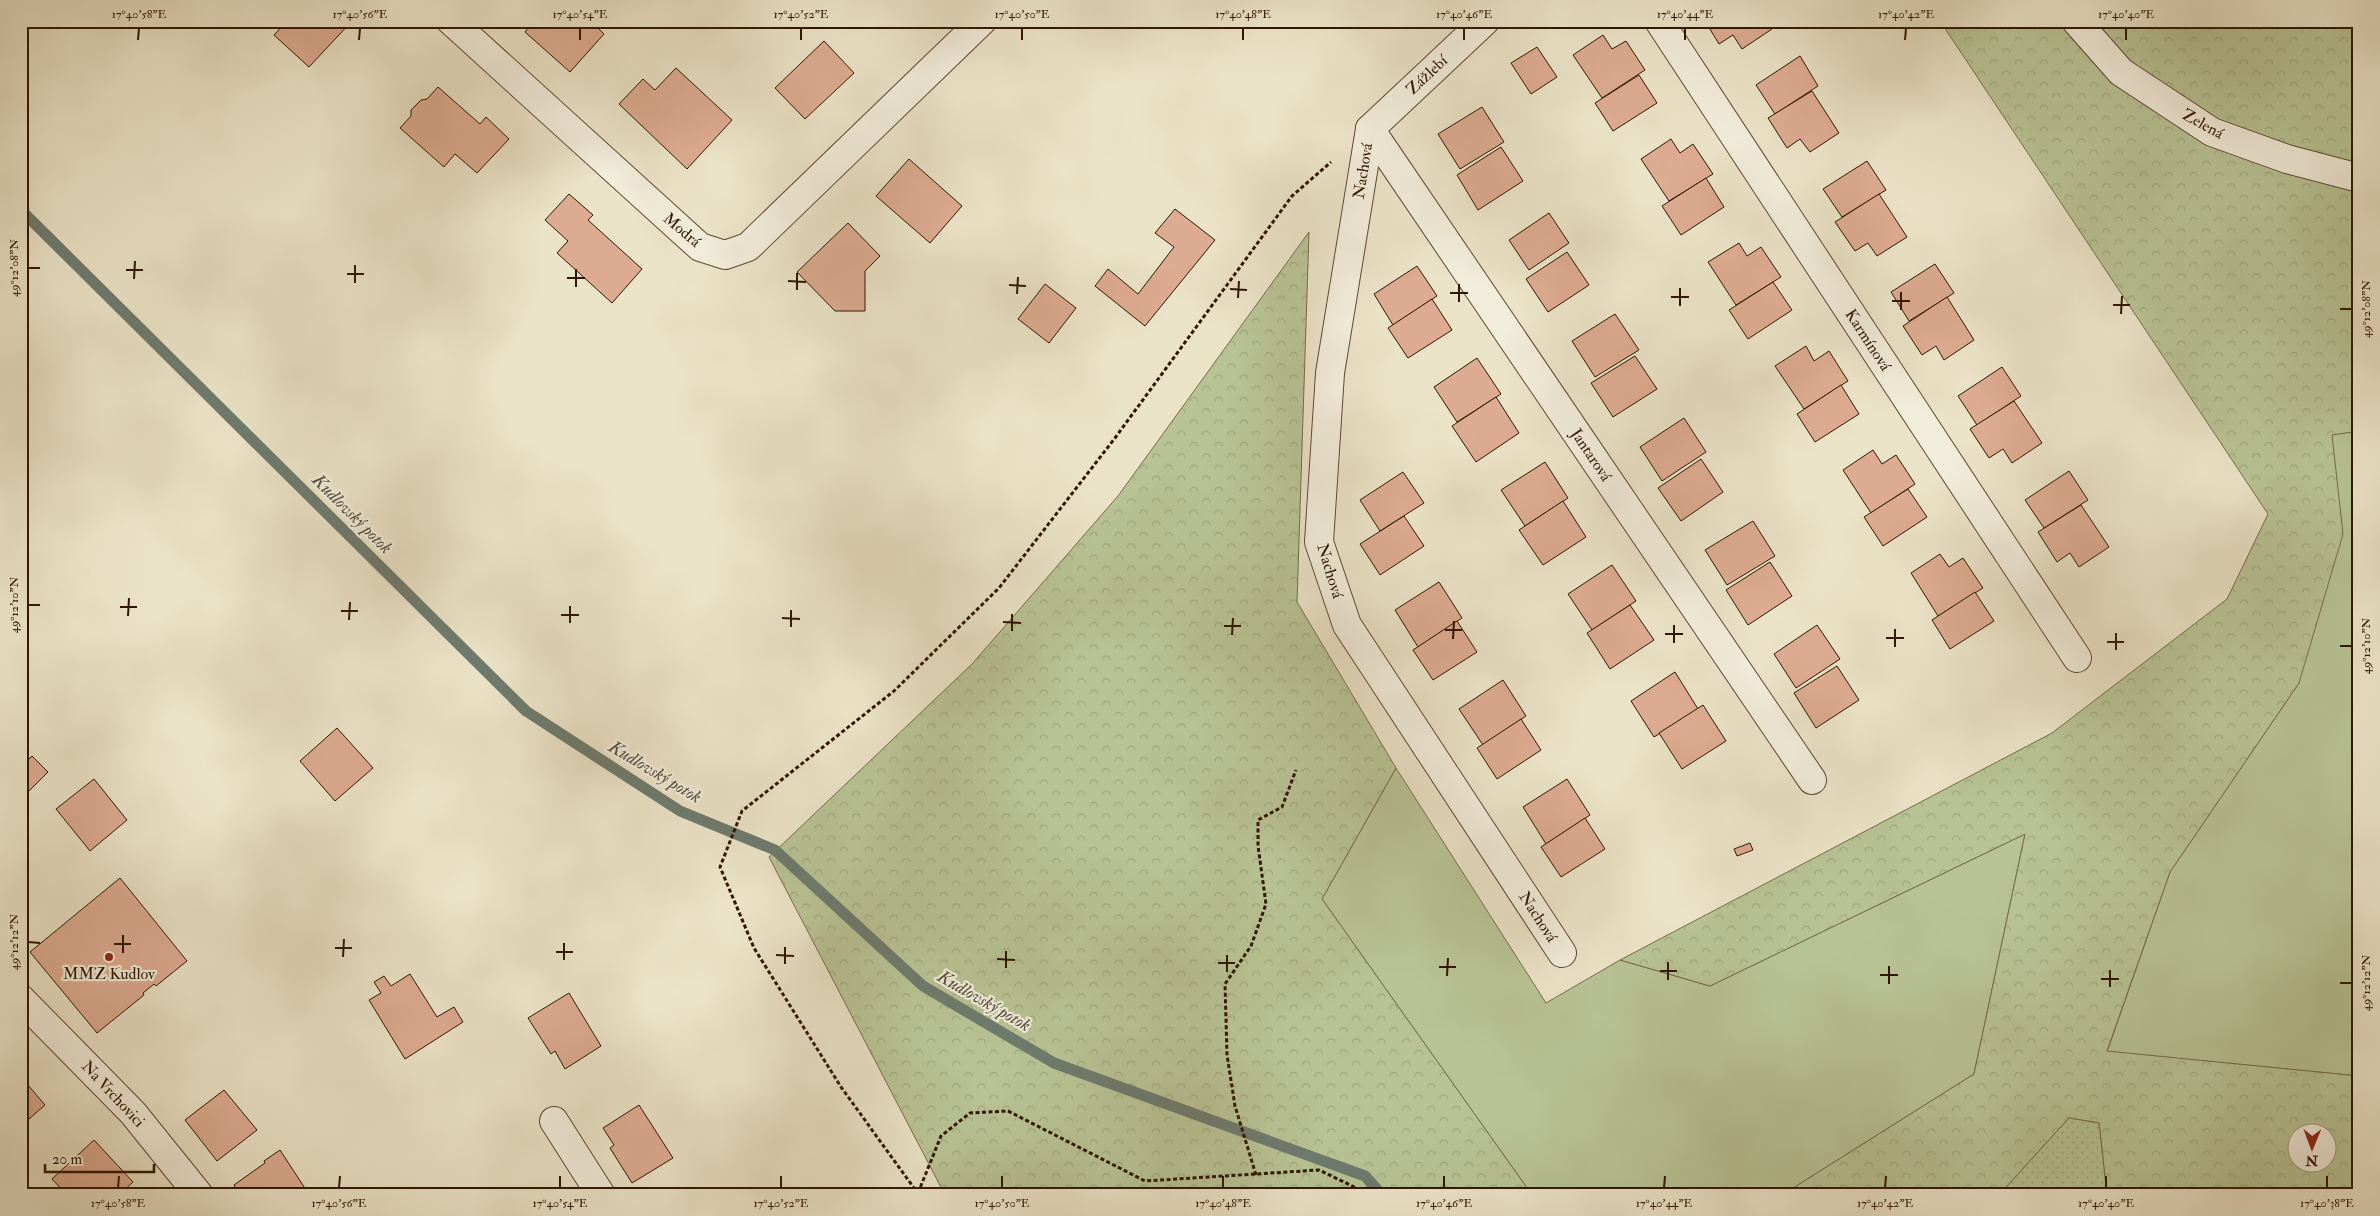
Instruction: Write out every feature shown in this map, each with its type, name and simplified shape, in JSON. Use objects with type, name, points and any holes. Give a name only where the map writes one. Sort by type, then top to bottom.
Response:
[{"type":"street","name":"Modrá","points":[[451,21],[700,247],[725,255],[748,247],[982,21]]},
{"type":"street","name":"Zážlebí","points":[[1370,129],[1485,21]]},
{"type":"street","name":"Karmínová","points":[[1659,21],[2077,658]]},
{"type":"street","name":"Zelená","points":[[2076,21],[2121,72],[2212,132],[2288,160],[2359,178]]},
{"type":"street","name":"Jantarová","points":[[1370,129],[1812,780]]},
{"type":"street","name":"Nachová","points":[[1370,129],[1330,373],[1319,542],[1348,625],[1562,952]]},
{"type":"street","name":"Na Vrchovici","points":[[21,999],[133,1113],[200,1195]]},
{"type":"street","points":[[554,1121],[601,1195]]},
{"type":"path","points":[[918,1194],[841,1087],[754,948],[720,867],[742,811],[894,691],[999,588],[1115,438],[1292,196],[1370,129]]},
{"type":"path","points":[[1256,1175],[1235,1106],[1227,1055],[1225,984],[1251,946],[1266,904],[1258,846],[1258,820],[1282,807],[1296,770]]},
{"type":"path","points":[[918,1194],[941,1136],[970,1113],[1008,1111],[1145,1181],[1319,1170],[1371,1195]]},
{"type":"green space","points":[[1940,21],[2359,21],[2359,431],[2332,435],[2343,534],[2299,683],[2170,872],[2107,1051],[2359,1076],[2359,1195],[2107,1195],[2099,1123],[2069,1118],[1999,1195],[1782,1195],[1974,1074],[2025,834],[1710,986],[1620,960],[2052,733],[2227,599],[2268,514]]},
{"type":"green space","points":[[1309,232],[1297,602],[1396,768],[1322,899],[1532,1195],[945,1195],[769,857],[972,664],[1118,496]]},
{"type":"green space","points":[[2359,431],[2359,1076],[2107,1052],[2170,872],[2299,683],[2332,434]]},
{"type":"green space","points":[[1396,768],[1546,1003],[1620,960],[1710,986],[2025,834],[1974,1074],[1782,1195],[1532,1195],[1322,899]]},
{"type":"green space","points":[[2069,1118],[2099,1123],[2107,1195],[1999,1195]]},
{"type":"building","points":[[287,21],[352,21],[309,67],[274,35]]},
{"type":"building","points":[[534,21],[591,21],[604,34],[570,72],[525,32]]},
{"type":"building","points":[[1705,21],[1767,21],[1772,29],[1742,49],[1733,35],[1719,44]]},
{"type":"building","points":[[1603,35],[1612,49],[1626,41],[1645,70],[1602,98],[1573,55]]},
{"type":"building","points":[[824,41],[854,73],[805,119],[775,88]]},
{"type":"building","points":[[1537,47],[1557,77],[1531,94],[1511,63]]},
{"type":"building","points":[[1800,56],[1818,86],[1775,114],[1756,85]]},
{"type":"building","points":[[676,68],[732,120],[687,169],[619,104],[643,79],[655,90]]},
{"type":"building","points":[[1639,75],[1657,103],[1613,131],[1595,103]]},
{"type":"building","points":[[438,87],[480,124],[486,117],[509,139],[477,173],[455,154],[444,167],[400,128],[411,116],[411,110],[421,100],[427,99]]},
{"type":"building","points":[[1812,91],[1839,133],[1810,152],[1800,139],[1787,148],[1768,118]]},
{"type":"building","points":[[1482,107],[1504,142],[1460,169],[1438,134]]},
{"type":"building","points":[[1671,139],[1680,153],[1693,144],[1713,174],[1669,201],[1641,159]]},
{"type":"building","points":[[1501,147],[1523,181],[1478,210],[1457,175]]},
{"type":"building","points":[[909,159],[962,206],[930,243],[876,196]]},
{"type":"building","points":[[1867,161],[1886,190],[1842,217],[1823,189]]},
{"type":"building","points":[[1706,178],[1724,207],[1681,235],[1662,206]]},
{"type":"building","points":[[569,194],[593,215],[588,220],[642,269],[612,303],[557,253],[568,241],[545,220]]},
{"type":"building","points":[[1879,194],[1907,237],[1877,256],[1868,243],[1855,251],[1835,222]]},
{"type":"building","points":[[1175,209],[1215,240],[1145,326],[1095,286],[1108,269],[1138,294],[1174,247],[1155,233]]},
{"type":"building","points":[[1549,213],[1569,243],[1529,270],[1509,240]]},
{"type":"building","points":[[848,223],[880,256],[865,271],[865,311],[835,311],[797,272]]},
{"type":"building","points":[[1739,243],[1747,256],[1761,247],[1781,277],[1736,305],[1708,262]]},
{"type":"building","points":[[1567,252],[1589,285],[1548,312],[1526,279]]},
{"type":"building","points":[[1935,264],[1954,293],[1909,321],[1891,292]]},
{"type":"building","points":[[1417,266],[1437,296],[1393,325],[1374,294]]},
{"type":"building","points":[[1773,282],[1792,310],[1748,339],[1729,310]]},
{"type":"building","points":[[1045,284],[1076,308],[1049,343],[1018,319]]},
{"type":"building","points":[[1947,297],[1974,340],[1944,360],[1936,346],[1922,355],[1903,326]]},
{"type":"building","points":[[1432,299],[1452,330],[1408,358],[1388,328]]},
{"type":"building","points":[[1615,314],[1639,350],[1595,377],[1572,341]]},
{"type":"building","points":[[1806,346],[1814,361],[1829,351],[1848,381],[1804,409],[1775,366]]},
{"type":"building","points":[[1635,356],[1657,389],[1613,417],[1591,383]]},
{"type":"building","points":[[1477,358],[1501,394],[1457,422],[1434,387]]},
{"type":"building","points":[[2002,367],[2021,396],[1977,425],[1958,396]]},
{"type":"building","points":[[1841,385],[1859,414],[1815,442],[1797,414]]},
{"type":"building","points":[[1496,397],[1519,433],[1476,462],[1452,426]]},
{"type":"building","points":[[2014,401],[2042,443],[2012,463],[2003,449],[1989,458],[1970,429]]},
{"type":"building","points":[[1684,418],[1706,452],[1662,481],[1640,447]]},
{"type":"building","points":[[1873,450],[1882,464],[1896,455],[1915,484],[1871,513],[1843,470]]},
{"type":"building","points":[[1701,459],[1723,492],[1681,521],[1658,488]]},
{"type":"building","points":[[1545,462],[1568,498],[1525,526],[1501,490]]},
{"type":"building","points":[[2069,471],[2088,500],[2044,528],[2025,500]]},
{"type":"building","points":[[1403,472],[1424,503],[1380,531],[1360,500]]},
{"type":"building","points":[[1908,489],[1927,517],[1883,546],[1864,517]]},
{"type":"building","points":[[1563,501],[1586,537],[1543,565],[1519,530]]},
{"type":"building","points":[[2081,505],[2109,547],[2079,567],[2070,553],[2057,562],[2038,532]]},
{"type":"building","points":[[1404,516],[1424,546],[1380,575],[1360,544]]},
{"type":"building","points":[[1753,521],[1775,556],[1727,585],[1705,550]]},
{"type":"building","points":[[1940,554],[1949,567],[1963,558],[1983,588],[1938,616],[1911,573]]},
{"type":"building","points":[[1770,562],[1792,596],[1748,625],[1726,590]]},
{"type":"building","points":[[1612,565],[1636,601],[1592,630],[1568,594]]},
{"type":"building","points":[[1439,582],[1462,618],[1418,647],[1395,610]]},
{"type":"building","points":[[1975,592],[1994,621],[1950,649],[1932,620]]},
{"type":"building","points":[[1630,605],[1654,640],[1610,669],[1587,633]]},
{"type":"building","points":[[1457,621],[1477,652],[1433,680],[1413,650]]},
{"type":"building","points":[[1817,625],[1840,659],[1796,688],[1774,654]]},
{"type":"building","points":[[1837,666],[1859,700],[1816,728],[1794,693]]},
{"type":"building","points":[[1675,672],[1698,709],[1654,737],[1631,701]]},
{"type":"building","points":[[1503,680],[1526,716],[1483,745],[1459,709]]},
{"type":"building","points":[[1703,705],[1726,741],[1682,769],[1659,733]]},
{"type":"building","points":[[1521,719],[1541,750],[1497,779],[1477,748]]},
{"type":"building","points":[[337,728],[373,768],[335,801],[300,761]]},
{"type":"building","points":[[32,756],[48,772],[21,799],[21,767]]},
{"type":"building","points":[[94,779],[127,820],[90,851],[56,809]]},
{"type":"building","points":[[1567,779],[1590,815],[1546,844],[1523,807]]},
{"type":"building","points":[[1585,818],[1605,849],[1561,877],[1541,847]]},
{"type":"building","points":[[1750,843],[1753,850],[1737,856],[1734,849]]},
{"type":"building","name":"MMZ Kudlov","points":[[120,878],[187,961],[156,986],[154,984],[143,993],[144,995],[97,1033],[30,952]]},
{"type":"building","points":[[410,974],[437,1017],[454,1007],[463,1022],[405,1059],[369,1000],[381,993],[374,982],[384,976],[391,986]]},
{"type":"building","points":[[569,993],[601,1046],[565,1069],[555,1051],[551,1054],[528,1018]]},
{"type":"building","points":[[21,1077],[45,1105],[21,1126]]},
{"type":"building","points":[[224,1090],[257,1130],[217,1161],[185,1120]]},
{"type":"building","points":[[639,1105],[673,1158],[632,1183],[610,1148],[614,1145],[603,1128]]},
{"type":"building","points":[[94,1140],[133,1182],[119,1195],[67,1195],[52,1179]]},
{"type":"building","points":[[280,1150],[308,1193],[305,1195],[240,1195],[234,1185]]},
{"type":"waterway","name":"Kudlovský potok","points":[[21,210],[526,711],[680,811],[775,850],[923,986],[1054,1063],[1365,1176],[1382,1195]]},
{"type":"place","name":"MMZ Kudlov","points":[[109,957]]}]
